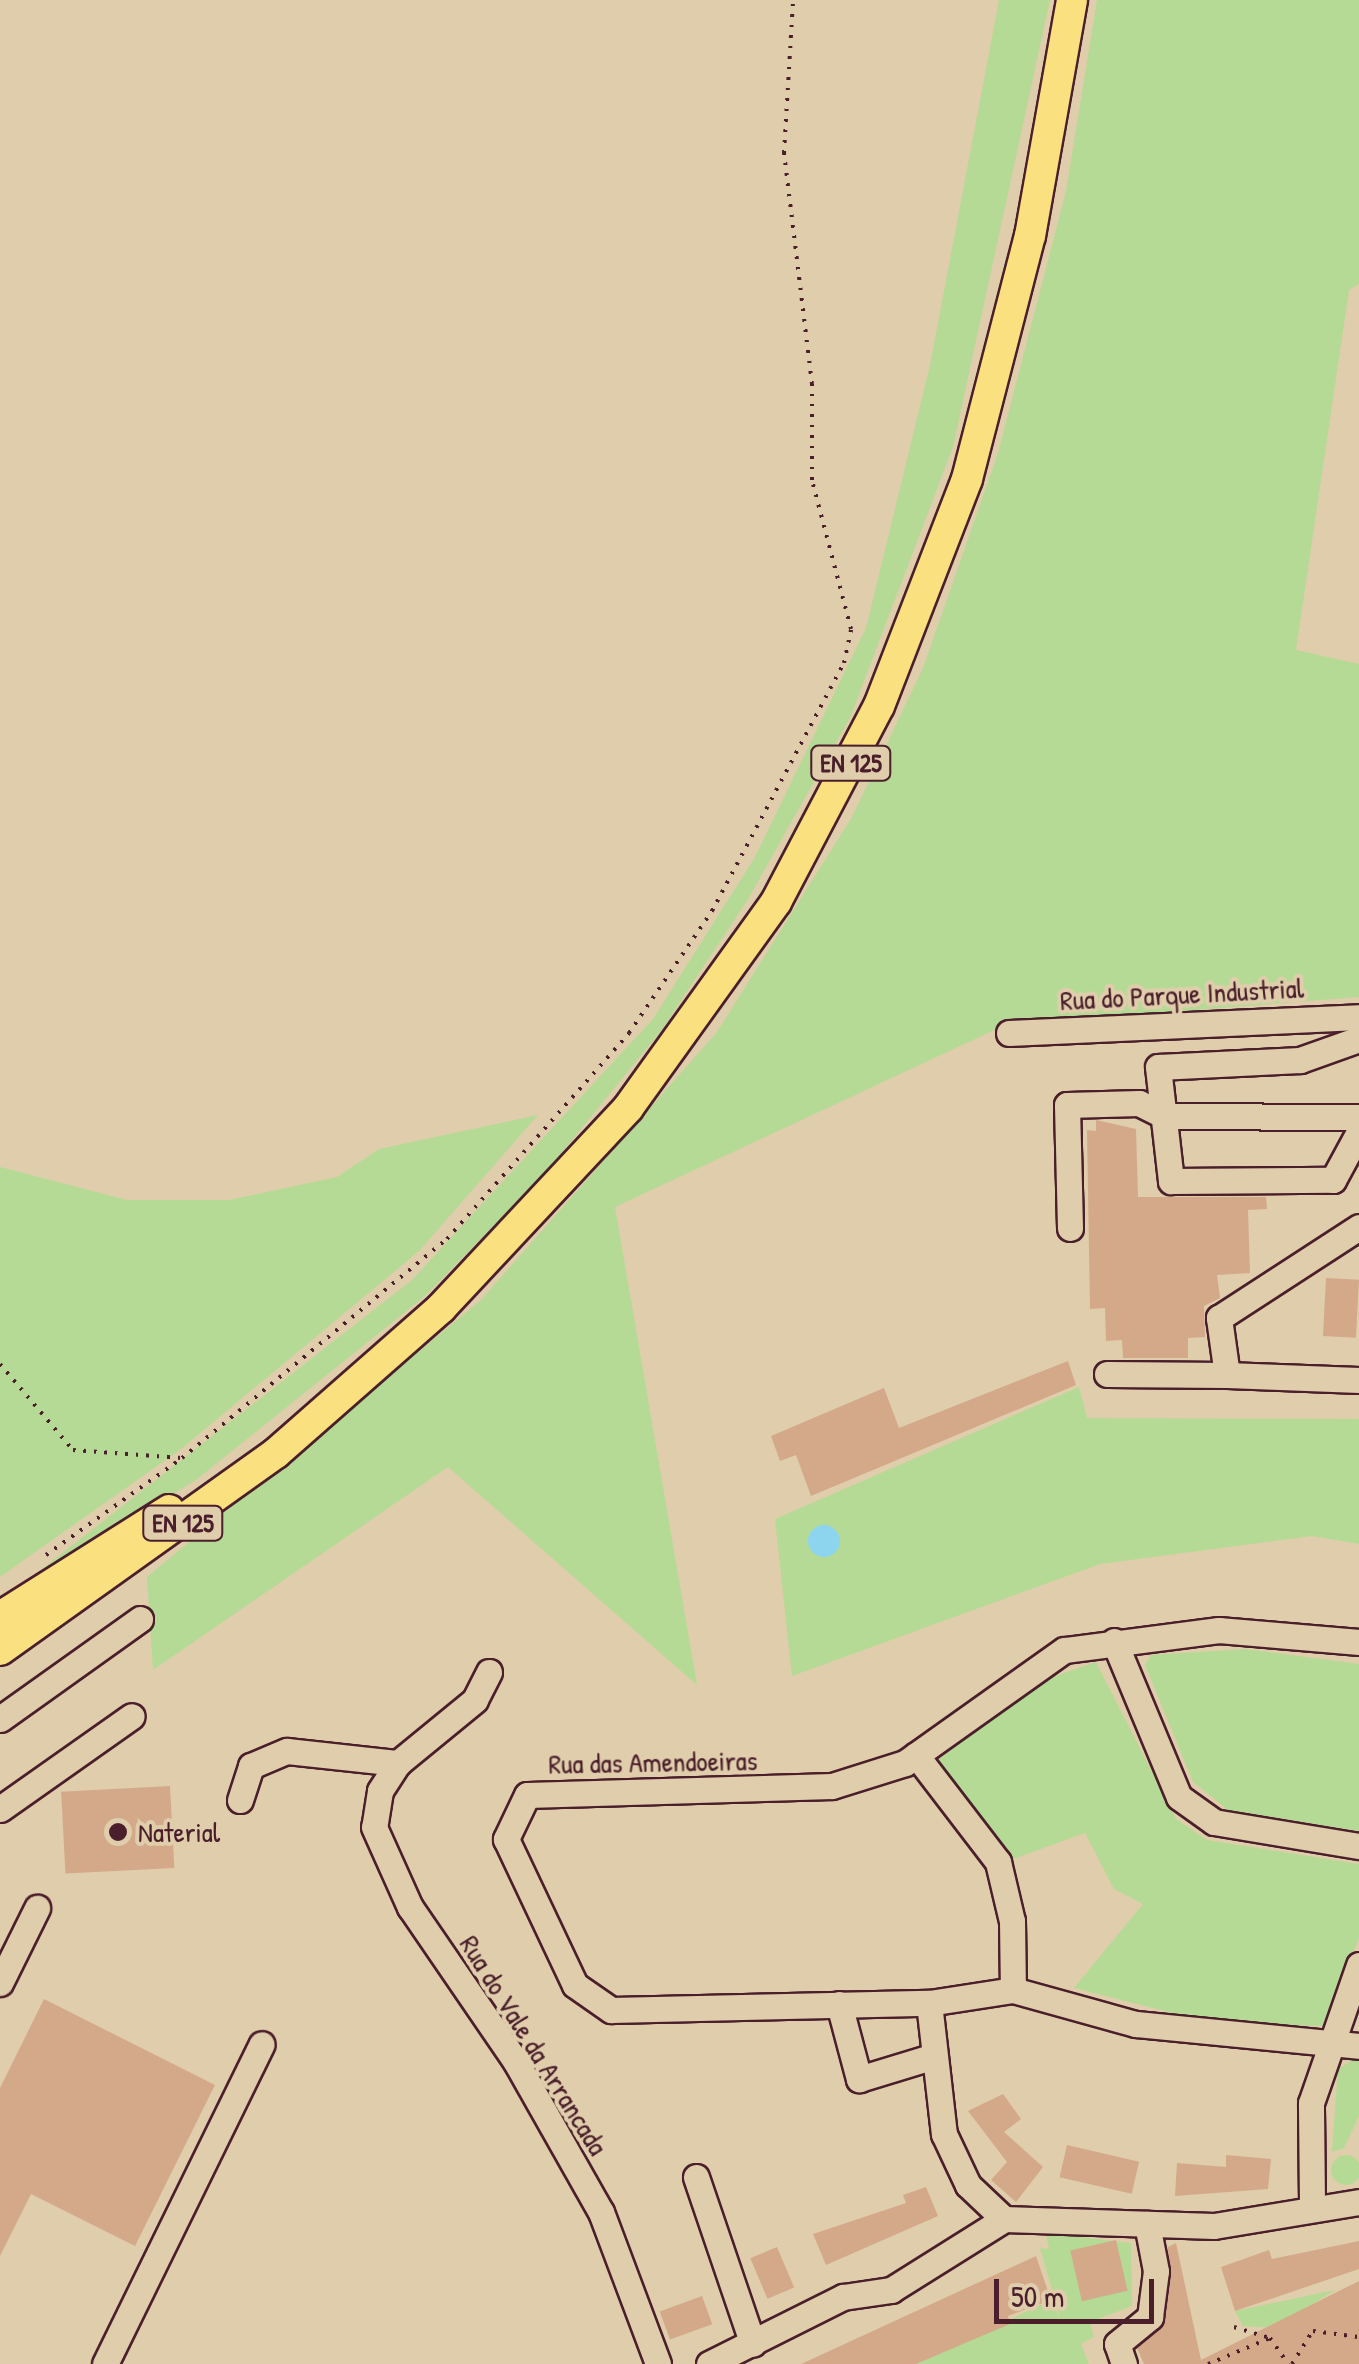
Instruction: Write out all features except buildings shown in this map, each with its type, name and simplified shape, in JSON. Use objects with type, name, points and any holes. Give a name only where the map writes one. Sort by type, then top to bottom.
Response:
[{"type":"main road","name":"EN 125","points":[[0,1650],[274,1448],[356,1382],[534,1215],[628,1108],[714,995],[834,799],[967,479],[1030,236],[1072,0]]},
{"type":"main road","name":"EN 125","points":[[0,1634],[274,1448]]},
{"type":"main road","points":[[0,1617],[274,1448]]},
{"type":"main road","points":[[0,1667],[274,1448]]},
{"type":"street","name":"Rua do Parque Industrial","points":[[1009,1034],[1359,1016]]},
{"type":"street","points":[[1359,1039],[1300,1060],[1158,1067],[1171,1182],[1333,1180],[1359,1132]]},
{"type":"street","points":[[1070,1228],[1067,1104],[1139,1103],[1164,1116],[1359,1117]]},
{"type":"street","points":[[1227,1375],[1219,1318],[1359,1227]]},
{"type":"street","points":[[1107,1374],[1359,1380]]},
{"type":"street","points":[[0,1719],[140,1619]]},
{"type":"street","name":"Rua das Amendoeiras","points":[[1359,1642],[1219,1630],[1064,1650],[916,1755],[832,1786],[567,1790],[527,1795],[512,1812],[513,1861],[575,1985],[600,2003],[929,2003],[1013,1990],[1136,2024],[1328,2049],[1359,2046]]},
{"type":"street","points":[[1114,1642],[1179,1797],[1214,1822],[1359,1846]]},
{"type":"street","name":"Rua do Vale da Arrancada","points":[[489,1672],[475,1700],[398,1763],[380,1791],[382,1843],[410,1907],[516,2062],[600,2212],[658,2364]]},
{"type":"street","points":[[0,1809],[132,1716]]},
{"type":"street","points":[[240,1800],[251,1766],[287,1751],[398,1763]]},
{"type":"street","points":[[916,1755],[998,1862],[1012,1921],[1013,1990]]},
{"type":"street","points":[[0,1983],[38,1908]]},
{"type":"street","points":[[1312,2203],[1311,2103],[1359,1965]]},
{"type":"street","points":[[929,2003],[944,2134],[968,2184],[1004,2218]]},
{"type":"street","points":[[839,2004],[859,2080],[934,2056]]},
{"type":"street","points":[[105,2364],[262,2044]]},
{"type":"street","points":[[696,2177],[752,2344]]},
{"type":"street","points":[[709,2364],[843,2296],[923,2274],[1004,2218],[1147,2224],[1260,2223],[1312,2203],[1359,2202]]},
{"type":"street","points":[[1124,2364],[1117,2344],[1150,2317],[1156,2271],[1147,2224]]},
{"type":"path","points":[[32,1566],[182,1458],[447,1239],[629,1033],[712,911],[844,663],[851,629],[812,480],[812,384],[784,154],[793,0]]},
{"type":"path","points":[[0,1364],[73,1450],[182,1458]]},
{"type":"path","points":[[1234,2327],[1270,2338],[1290,2364],[1313,2331],[1359,2337]]},
{"type":"path","points":[[1208,2364],[1270,2338]]},
{"type":"green space","points":[[999,0],[1050,0],[953,447],[850,718],[747,901],[660,1032],[545,1173],[425,1296],[196,1480],[10,1594],[412,1280],[653,1019],[755,857],[866,628],[930,365]]},
{"type":"green space","points":[[1097,0],[1359,0],[1359,284],[1349,290],[1296,650],[1359,664],[1359,997],[1005,1025],[615,1207],[697,1685],[448,1467],[153,1670],[147,1577],[481,1300],[717,1032],[852,817],[923,668],[998,453],[1066,191]]},
{"type":"green space","points":[[538,1115],[419,1251],[181,1449],[0,1577],[0,1167],[127,1200],[229,1200],[337,1177],[379,1149]]},
{"type":"green space","points":[[1079,1387],[1087,1418],[1359,1419],[1359,1544],[1312,1536],[1100,1564],[792,1676],[775,1519]]},
{"type":"green space","points":[[1245,1649],[1359,1664],[1359,1831],[1228,1810],[1193,1782],[1145,1665],[1151,1655]]},
{"type":"green space","points":[[1096,1662],[1176,1819],[1207,1840],[1359,1864],[1359,1938],[1323,2026],[1216,2024],[1074,1988],[1143,1904],[1114,1889],[1085,1833],[1008,1861],[937,1761],[1041,1681]]},
{"type":"green space","points":[[1359,2056],[1359,2116],[1344,2148],[1332,2152],[1338,2069]]},
{"type":"green space","points":[[1346,2155],[1357,2159],[1361,2170],[1357,2181],[1346,2185],[1335,2181],[1331,2170],[1335,2159]]},
{"type":"green space","points":[[1046,2233],[1131,2243],[1132,2306],[1090,2322],[1094,2337],[1081,2344],[1089,2364],[916,2364],[1051,2300],[1060,2318],[1040,2248],[1049,2249]]},
{"type":"green space","points":[[1335,2290],[1275,2328],[1243,2326],[1235,2311]]},
{"type":"water","points":[[824,1525],[835,1530],[840,1541],[835,1552],[824,1557],[813,1552],[808,1541],[813,1530]]},
{"type":"place","name":"Naterial","points":[[118,1832]]}]
